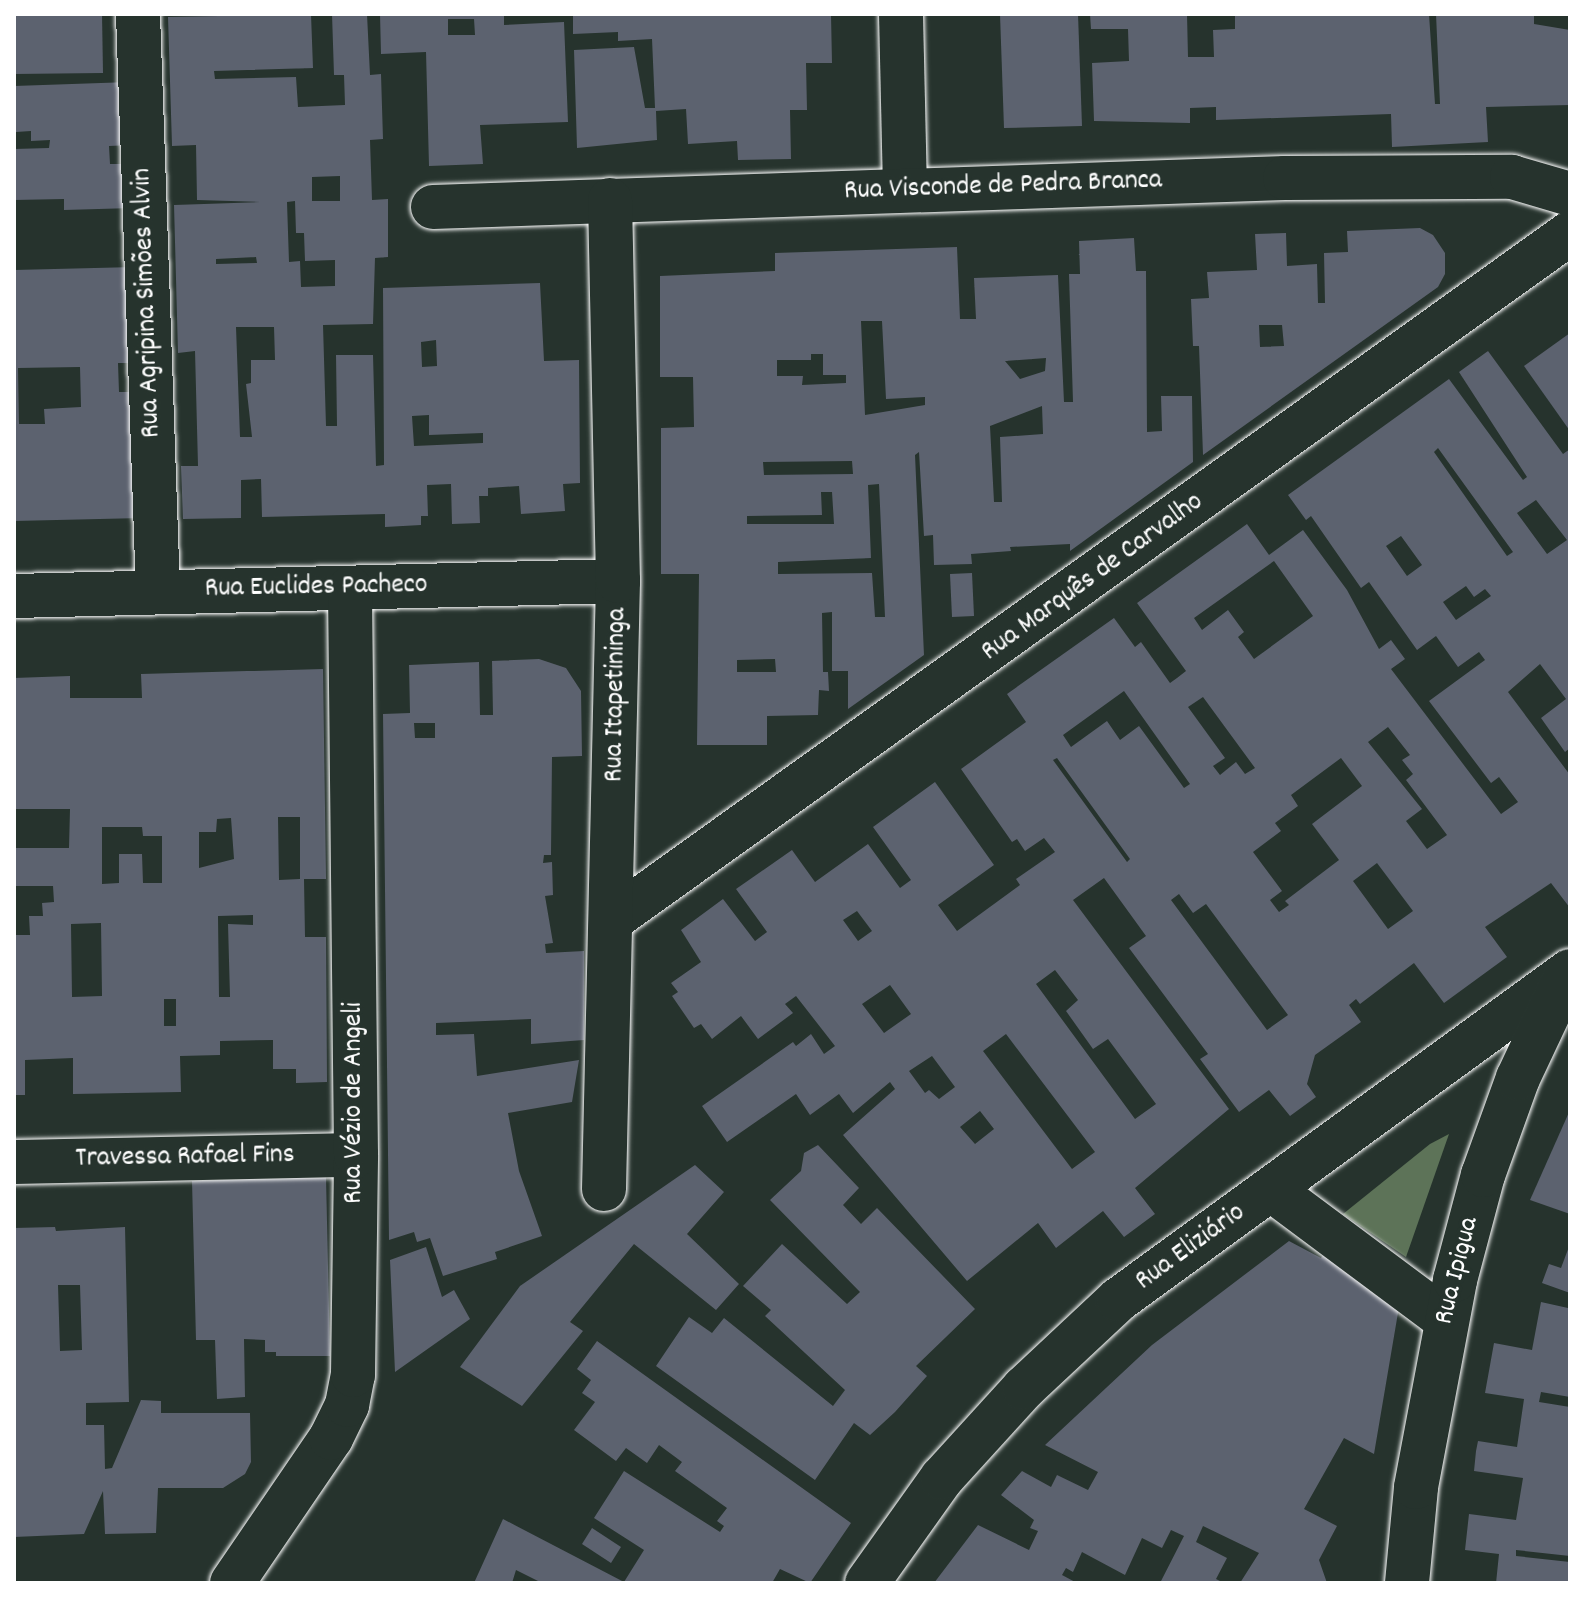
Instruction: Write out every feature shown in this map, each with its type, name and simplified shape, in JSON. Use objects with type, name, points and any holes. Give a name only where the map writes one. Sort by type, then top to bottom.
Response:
[{"type":"street","name":"Rua Agripina Simões Alvin","points":[[138,14],[158,592]]},
{"type":"street","points":[[901,14],[905,189]]},
{"type":"street","name":"Rua Visconde de Pedra Branca","points":[[433,207],[1285,178],[1512,177],[1570,194]]},
{"type":"street","name":"Rua Itapetininga","points":[[604,1189],[614,918],[618,581],[610,200]]},
{"type":"street","name":"Rua Marquês de Carvalho","points":[[614,918],[1570,233]]},
{"type":"street","name":"Rua Euclides Pacheco","points":[[14,596],[618,581]]},
{"type":"street","name":"Rua Vézio de Angeli","points":[[232,1583],[331,1438],[347,1405],[355,1339],[350,588]]},
{"type":"street","name":"Rua Eliziário","points":[[867,1583],[942,1478],[1024,1388],[1118,1300],[1568,972]]},
{"type":"street","name":"Rua Ipigua","points":[[1407,1583],[1416,1487],[1445,1319],[1483,1175],[1518,1078],[1568,972]]},
{"type":"street","name":"Travessa Rafael Fins","points":[[14,1162],[356,1155]]},
{"type":"street","points":[[1272,1190],[1445,1319]]},
{"type":"green space","points":[[1449,1134],[1406,1257],[1343,1214],[1430,1144]]},
{"type":"building","points":[[14,14],[102,14],[103,73],[14,74]]},
{"type":"building","points":[[311,14],[313,68],[214,71],[215,79],[296,77],[298,107],[345,105],[344,75],[334,75],[332,14],[367,14],[370,75],[381,74],[383,139],[370,140],[372,200],[388,199],[388,257],[375,258],[373,324],[323,325],[326,426],[337,426],[336,355],[373,355],[376,466],[384,465],[383,288],[540,283],[544,361],[579,360],[580,483],[563,484],[565,511],[521,514],[519,486],[488,488],[488,496],[479,496],[480,523],[452,524],[451,484],[427,485],[428,516],[421,516],[421,525],[385,527],[385,514],[262,517],[261,479],[241,480],[241,518],[183,519],[181,466],[198,466],[195,351],[178,353],[174,205],[260,202],[197,200],[196,145],[172,146],[168,17]],"holes":[[[340,176],[340,201],[312,201],[312,177]],[[295,201],[296,233],[304,233],[305,261],[335,260],[335,286],[301,287],[300,261],[289,262],[287,202]],[[256,257],[257,263],[216,264],[216,259]],[[236,327],[274,327],[275,360],[251,360],[251,383],[246,384],[252,437],[240,437]],[[436,340],[437,366],[422,367],[421,342]],[[429,415],[429,435],[483,433],[483,443],[414,446],[412,416]]]},
{"type":"building","points":[[380,14],[504,14],[504,25],[564,22],[568,122],[480,125],[483,164],[429,166],[426,52],[381,54]],"holes":[[[448,19],[474,19],[475,35],[448,35]]]},
{"type":"building","points":[[573,14],[831,14],[832,63],[806,63],[807,110],[790,110],[791,159],[738,160],[737,141],[688,144],[686,109],[656,111],[657,140],[577,148],[574,50],[634,47],[645,108],[655,108],[652,39],[618,41],[618,32],[573,34]]},
{"type":"building","points":[[1000,14],[1078,14],[1082,126],[1004,128]]},
{"type":"building","points":[[1090,14],[1187,14],[1188,57],[1214,57],[1213,30],[1235,29],[1235,14],[1429,14],[1435,104],[1440,104],[1436,14],[1534,14],[1534,24],[1570,30],[1570,105],[1486,107],[1488,142],[1392,147],[1391,114],[1216,120],[1216,107],[1190,108],[1190,123],[1094,121],[1092,63],[1129,61],[1128,29],[1091,29]]},
{"type":"building","points":[[130,82],[132,145],[109,146],[110,164],[132,164],[133,208],[64,210],[64,199],[14,200],[14,149],[49,148],[50,140],[31,141],[31,131],[16,132],[14,86]]},
{"type":"building","points":[[1420,228],[1433,235],[1445,253],[1445,274],[1438,287],[1203,455],[1199,346],[1193,346],[1191,299],[1209,298],[1207,272],[1257,270],[1255,234],[1286,233],[1287,266],[1317,264],[1318,303],[1325,303],[1324,253],[1348,252],[1347,231]],"holes":[[[1259,325],[1282,325],[1284,346],[1260,347]]]},
{"type":"building","points":[[1134,238],[1136,271],[1146,271],[1147,432],[1162,431],[1161,396],[1192,396],[1193,462],[1070,551],[1070,544],[1010,547],[1011,551],[971,554],[972,564],[934,565],[933,535],[924,536],[919,452],[915,455],[924,655],[848,709],[848,671],[832,671],[832,612],[822,613],[823,672],[828,672],[829,691],[819,690],[818,715],[767,716],[767,745],[697,745],[699,574],[661,574],[661,428],[694,427],[693,377],[660,377],[660,276],[775,271],[775,253],[957,247],[960,319],[976,319],[974,278],[1058,275],[1064,402],[1073,402],[1069,274],[1080,274],[1079,241]],"holes":[[[861,321],[882,321],[886,399],[925,397],[925,405],[865,415]],[[811,354],[823,354],[823,375],[846,375],[846,383],[802,385],[803,376],[777,376],[777,360],[811,360]],[[1046,358],[1045,371],[1020,379],[1005,361]],[[1042,406],[1043,434],[1000,437],[1002,502],[994,502],[990,426]],[[852,461],[853,474],[764,475],[763,462]],[[879,484],[885,617],[875,617],[872,573],[778,574],[778,562],[871,558],[868,485]],[[821,492],[832,492],[834,524],[747,524],[747,516],[822,515]],[[775,659],[776,672],[737,672],[737,660]]]},
{"type":"building","points":[[135,267],[138,363],[118,363],[119,392],[138,392],[142,518],[14,521],[14,270]],"holes":[[[80,367],[81,407],[44,409],[45,424],[19,424],[18,368]]]},
{"type":"building","points":[[1570,333],[1570,431],[1524,366]]},
{"type":"building","points":[[1488,351],[1563,454],[1570,449],[1570,748],[1565,752],[1541,718],[1566,699],[1540,664],[1508,692],[1570,775],[1570,908],[1551,883],[1485,927],[1507,957],[1444,1003],[1414,963],[1360,1004],[1356,999],[1349,1005],[1361,1022],[1315,1055],[1307,1084],[1316,1097],[1290,1116],[1269,1090],[1239,1112],[1200,1059],[1208,1054],[1129,948],[1146,936],[1104,878],[1073,900],[1229,1109],[1135,1188],[1155,1214],[1124,1237],[1103,1211],[1056,1248],[1038,1223],[967,1281],[843,1135],[895,1089],[890,1082],[853,1113],[839,1094],[810,1115],[796,1094],[727,1142],[702,1106],[793,1042],[796,1046],[811,1034],[824,1054],[835,1046],[796,996],[785,1004],[793,1013],[758,1039],[741,1016],[712,1039],[701,1024],[694,1028],[672,996],[678,992],[671,983],[701,962],[681,930],[723,899],[755,941],[767,932],[736,889],[792,850],[815,882],[868,844],[900,888],[911,880],[873,827],[935,782],[994,865],[938,905],[957,931],[1020,885],[1016,879],[1055,852],[1044,838],[1025,851],[1017,839],[1012,842],[961,769],[1026,722],[1007,694],[1114,618],[1135,647],[1141,642],[1170,683],[1186,671],[1137,603],[1247,524],[1269,555],[1303,530],[1347,590],[1379,649],[1391,640],[1405,659],[1391,669],[1501,814],[1518,802],[1499,777],[1491,783],[1429,701],[1485,660],[1479,652],[1458,667],[1436,636],[1417,650],[1369,582],[1361,588],[1311,516],[1306,520],[1288,495],[1449,379],[1523,480],[1527,477],[1459,372]],"holes":[[[1438,448],[1513,552],[1507,556],[1434,452]],[[1536,500],[1567,540],[1547,554],[1517,513]],[[1401,536],[1422,565],[1407,576],[1386,546]],[[1274,561],[1313,616],[1254,659],[1238,637],[1244,632],[1228,610],[1202,630],[1194,618]],[[1466,586],[1474,597],[1485,589],[1491,596],[1456,620],[1443,602]],[[1124,691],[1190,784],[1184,788],[1139,726],[1120,740],[1107,721],[1071,747],[1063,735]],[[1203,697],[1255,768],[1245,774],[1236,762],[1220,775],[1213,766],[1225,758],[1188,707]],[[1388,727],[1410,755],[1402,760],[1413,774],[1406,780],[1447,835],[1427,849],[1406,821],[1422,809],[1368,742]],[[1057,758],[1130,859],[1127,862],[1053,760]],[[1341,758],[1362,786],[1312,824],[1339,860],[1285,901],[1289,905],[1279,912],[1270,900],[1282,891],[1253,852],[1281,831],[1275,823],[1298,806],[1291,795]],[[1377,863],[1413,911],[1388,929],[1353,881]],[[1179,894],[1193,913],[1206,904],[1288,1015],[1267,1030],[1171,900]],[[857,911],[872,931],[858,941],[843,920]],[[1055,970],[1078,1000],[1066,1011],[1093,1049],[1108,1039],[1156,1104],[1135,1119],[1036,984]],[[890,985],[911,1014],[884,1033],[862,1004]],[[1006,1034],[1095,1152],[1072,1169],[983,1051]],[[932,1056],[955,1087],[939,1099],[929,1090],[925,1093],[909,1071]],[[980,1111],[994,1129],[975,1144],[960,1127]]]},
{"type":"building","points":[[972,573],[974,616],[952,617],[950,574]]},
{"type":"building","points":[[539,659],[566,668],[581,691],[582,756],[552,757],[551,855],[544,855],[543,863],[552,862],[553,895],[545,896],[553,943],[545,944],[546,953],[584,951],[584,1040],[531,1044],[531,1019],[436,1023],[436,1035],[474,1034],[477,1076],[579,1060],[572,1102],[508,1113],[519,1171],[542,1236],[495,1252],[497,1259],[443,1276],[430,1238],[417,1242],[414,1232],[389,1240],[383,714],[410,713],[409,665],[479,662],[480,715],[493,715],[492,661]],"holes":[[[414,723],[435,723],[435,738],[415,738]]]},
{"type":"building","points":[[323,669],[326,879],[304,879],[305,937],[326,937],[327,1082],[296,1083],[296,1069],[273,1069],[273,1040],[220,1041],[220,1055],[180,1056],[181,1092],[73,1094],[73,1058],[25,1060],[25,1095],[14,1095],[14,935],[30,935],[29,916],[43,916],[42,903],[54,902],[53,886],[14,886],[14,848],[69,848],[70,809],[14,809],[14,678],[70,676],[70,698],[142,698],[141,674]],"holes":[[[278,817],[300,817],[300,879],[279,880]],[[231,818],[234,859],[199,868],[199,832],[216,832],[217,819]],[[102,827],[142,827],[143,836],[162,836],[162,883],[143,883],[142,854],[119,854],[119,883],[102,884]],[[253,915],[253,925],[228,924],[230,997],[219,997],[218,916]],[[101,923],[102,996],[72,997],[71,924]],[[164,999],[176,999],[176,1026],[164,1026]]]},
{"type":"building","points":[[1570,1110],[1570,1214],[1530,1200]]},
{"type":"building","points":[[818,1145],[859,1188],[843,1205],[861,1224],[877,1208],[975,1309],[916,1366],[927,1376],[895,1412],[870,1435],[854,1423],[815,1480],[656,1366],[689,1317],[712,1333],[724,1318],[833,1406],[845,1390],[765,1316],[771,1310],[743,1286],[782,1244],[847,1304],[860,1292],[770,1200],[801,1171],[804,1153]]},
{"type":"building","points":[[695,1165],[724,1192],[687,1234],[739,1284],[716,1310],[634,1244],[570,1322],[583,1331],[522,1406],[460,1367],[520,1286]]},
{"type":"building","points":[[326,1177],[330,1356],[276,1356],[276,1352],[265,1352],[265,1340],[244,1339],[245,1397],[217,1399],[215,1340],[196,1340],[192,1181]]},
{"type":"building","points":[[55,1227],[56,1231],[125,1227],[129,1402],[86,1403],[86,1425],[104,1425],[105,1469],[112,1468],[141,1400],[161,1401],[161,1413],[250,1413],[251,1462],[245,1474],[223,1488],[158,1488],[156,1533],[105,1534],[103,1491],[84,1534],[14,1537],[14,1228]],"holes":[[[58,1285],[80,1285],[82,1350],[60,1351]]]},
{"type":"building","points":[[1289,1241],[1321,1258],[1324,1253],[1400,1301],[1374,1454],[1344,1438],[1304,1509],[1337,1526],[1319,1560],[1327,1583],[1240,1583],[1259,1553],[1203,1526],[1196,1542],[1227,1558],[1216,1579],[1224,1583],[1160,1583],[1184,1536],[1171,1530],[1162,1548],[1142,1538],[1125,1575],[1082,1552],[1073,1572],[1066,1568],[1062,1575],[1077,1583],[934,1583],[978,1525],[1029,1550],[1038,1531],[1030,1528],[1034,1520],[1001,1495],[1022,1471],[1051,1487],[1057,1475],[1088,1490],[1098,1472],[1045,1445],[1152,1345]]},
{"type":"building","points":[[1570,1244],[1570,1293],[1542,1283],[1549,1264],[1561,1268]]},
{"type":"building","points":[[426,1247],[442,1297],[454,1290],[470,1319],[395,1372],[390,1260]]},
{"type":"building","points":[[1541,1302],[1568,1308],[1570,1318],[1570,1397],[1541,1392],[1539,1402],[1570,1407],[1570,1556],[1516,1550],[1516,1556],[1570,1562],[1570,1583],[1496,1583],[1499,1554],[1465,1550],[1469,1514],[1516,1520],[1523,1478],[1474,1471],[1476,1451],[1478,1441],[1517,1447],[1524,1399],[1485,1393],[1494,1343],[1532,1350]]},
{"type":"building","points":[[597,1341],[851,1523],[810,1583],[780,1569],[772,1583],[542,1583],[516,1570],[512,1583],[474,1583],[503,1519],[624,1582],[644,1550],[594,1518],[624,1471],[720,1532],[724,1526],[717,1521],[727,1508],[675,1471],[682,1462],[659,1445],[647,1463],[626,1448],[616,1461],[574,1430],[595,1402],[582,1393],[591,1380],[577,1369]]},
{"type":"building","points":[[592,1528],[621,1547],[611,1563],[582,1544]]}]
